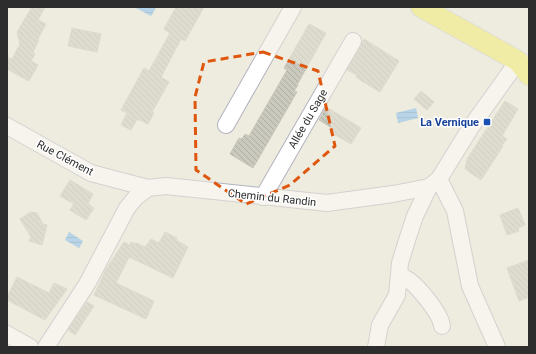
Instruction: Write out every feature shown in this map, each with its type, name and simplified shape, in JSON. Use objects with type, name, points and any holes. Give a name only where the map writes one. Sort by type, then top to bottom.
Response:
[{"type":"main road","points":[[421,7],[525,67]]},
{"type":"street","points":[[226,125],[293,7]]},
{"type":"street","name":"Allée du Sage","points":[[263,197],[353,41]]},
{"type":"street","points":[[376,347],[380,325],[397,295],[400,263],[415,216],[434,183],[471,127],[525,67]]},
{"type":"street","name":"Rue Clément","points":[[7,126],[91,173],[148,188]]},
{"type":"street","points":[[434,183],[455,211],[470,286],[497,347]]},
{"type":"street","name":"Chemin du Randin","points":[[148,188],[166,186],[327,204],[393,194],[434,183]]},
{"type":"street","points":[[46,347],[87,284],[127,208],[136,197],[148,188]]},
{"type":"street","points":[[399,277],[406,278],[429,300],[441,321],[442,326]]},
{"type":"street","points":[[7,334],[30,347]]},
{"type":"highlighted area","points":[[263,52],[318,71],[335,146],[290,185],[246,204],[196,170],[195,97],[204,62]]},
{"type":"water","points":[[134,7],[155,7],[156,8],[151,16]]},
{"type":"water","points":[[416,108],[418,118],[398,123],[396,113]]},
{"type":"water","points":[[69,232],[83,241],[79,248],[65,240]]},
{"type":"building","points":[[32,7],[45,7],[38,20],[46,24],[33,52],[35,54],[31,61],[38,65],[29,81],[7,69],[7,57],[12,59],[20,44],[17,32]]},
{"type":"building","points":[[176,7],[204,7],[185,41],[181,39],[161,77],[169,82],[152,112],[154,113],[148,124],[137,119],[131,130],[121,125],[127,113],[121,110],[144,68],[149,71],[170,33],[164,29]]},
{"type":"building","points":[[309,24],[326,33],[294,91],[297,92],[253,168],[230,154],[239,138],[242,139],[245,134],[249,136],[287,70],[284,68]]},
{"type":"building","points":[[72,28],[101,34],[97,52],[68,46]]},
{"type":"building","points":[[364,39],[399,61],[380,92],[356,77],[357,75],[347,70]]},
{"type":"building","points":[[421,91],[434,102],[427,110],[414,99]]},
{"type":"building","points":[[505,101],[518,109],[502,136],[507,139],[481,180],[465,169],[467,159]]},
{"type":"building","points":[[326,107],[361,128],[351,144],[330,132],[332,128],[319,120]]},
{"type":"building","points":[[70,180],[93,194],[88,204],[94,208],[86,220],[70,210],[74,204],[60,196]]},
{"type":"building","points":[[518,208],[525,225],[518,228],[519,231],[507,235],[500,215]]},
{"type":"building","points":[[31,212],[37,213],[43,224],[47,225],[42,245],[29,241],[31,237],[20,219]]},
{"type":"building","points":[[165,232],[177,238],[176,240],[188,247],[173,278],[129,257],[116,283],[154,301],[146,319],[94,295],[106,269],[124,242],[130,245],[131,242],[137,243],[145,247],[151,239],[159,243]]},
{"type":"building","points":[[529,260],[529,297],[519,301],[507,268]]},
{"type":"building","points":[[17,277],[49,293],[54,283],[67,289],[45,320],[7,300]]},
{"type":"building","points":[[87,302],[94,306],[75,335],[68,330]]},
{"type":"place","name":"La Vernique","points":[[487,122]]}]
